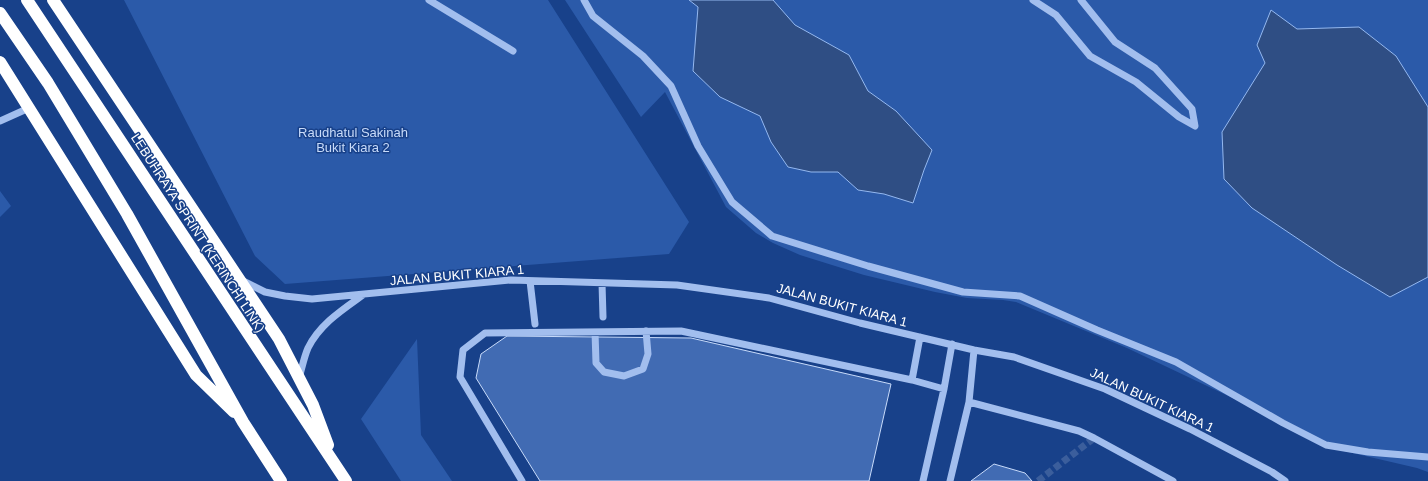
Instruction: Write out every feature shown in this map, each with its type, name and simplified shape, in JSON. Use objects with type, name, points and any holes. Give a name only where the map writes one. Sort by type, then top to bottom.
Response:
[{"type":"highway","name":"LEBUHRAYA SPRINT (KERINCHI LINK)","points":[[27,0],[346,481]]},
{"type":"highway","points":[[53,0],[279,339],[313,405],[335,465]]},
{"type":"highway","points":[[0,13],[48,83],[127,214],[243,422],[281,481]]},
{"type":"highway","points":[[0,62],[196,375],[243,422]]},
{"type":"street","points":[[429,0],[513,51]]},
{"type":"street","points":[[584,0],[593,16],[642,56],[671,86],[698,146],[732,202],[772,236],[868,266],[963,292],[1020,296],[1097,330],[1176,362],[1283,423],[1326,445],[1368,452],[1428,457]]},
{"type":"street","points":[[1033,0],[1056,15],[1090,56],[1136,82],[1179,117],[1195,126],[1192,108],[1155,68],[1115,42],[1081,0]]},
{"type":"street","points":[[0,121],[29,108]]},
{"type":"street","name":"JALAN BUKIT KIARA 1","points":[[239,279],[265,292],[312,299],[511,280],[677,285],[769,298],[860,323],[974,350],[1014,357],[1105,389],[1190,429],[1272,472],[1285,481]]},
{"type":"street","points":[[530,281],[534,324]]},
{"type":"street","points":[[602,283],[602,317]]},
{"type":"street","name":"JALAN BUKIT KIARA 1","points":[[299,378],[308,349],[314,337],[334,316],[364,295]]},
{"type":"street","points":[[595,332],[596,363],[604,372],[624,376],[643,369],[648,354],[646,331]]},
{"type":"street","points":[[522,481],[460,377],[463,350],[485,333],[681,331],[912,380],[944,389]]},
{"type":"street","points":[[912,380],[920,337]]},
{"type":"street","points":[[923,481],[944,389],[952,344]]},
{"type":"street","points":[[950,481],[969,402],[974,350]]},
{"type":"street","points":[[969,402],[1079,431],[1173,481]]},
{"type":"green space","name":"Raudhatul Sakinah Bukit Kiara 2","points":[[124,0],[548,0],[689,222],[669,254],[285,284],[255,256]]},
{"type":"green space","points":[[565,0],[1428,0],[1428,472],[1417,468],[1344,451],[1127,348],[1016,302],[967,298],[864,275],[800,255],[773,243],[756,233],[726,207],[665,92],[641,117]]},
{"type":"green space","points":[[0,191],[11,206],[0,217]]},
{"type":"green space","points":[[417,339],[421,435],[452,481],[401,481],[361,419]]},
{"type":"shaded area","points":[[689,0],[773,0],[795,25],[849,55],[868,91],[896,111],[932,150],[913,203],[884,194],[858,190],[838,172],[811,172],[788,167],[771,142],[760,116],[720,97],[693,71],[698,7]]},
{"type":"shaded area","points":[[1271,10],[1297,29],[1359,27],[1396,56],[1428,107],[1428,277],[1390,297],[1337,265],[1252,208],[1224,179],[1222,132],[1265,63],[1257,45]]},
{"type":"building","points":[[507,336],[691,338],[891,384],[869,481],[540,481],[476,378],[481,354]]},
{"type":"building","points":[[994,464],[1025,473],[1032,481],[971,481]]},
{"type":"tunnel","points":[[1038,481],[1094,438]]}]
